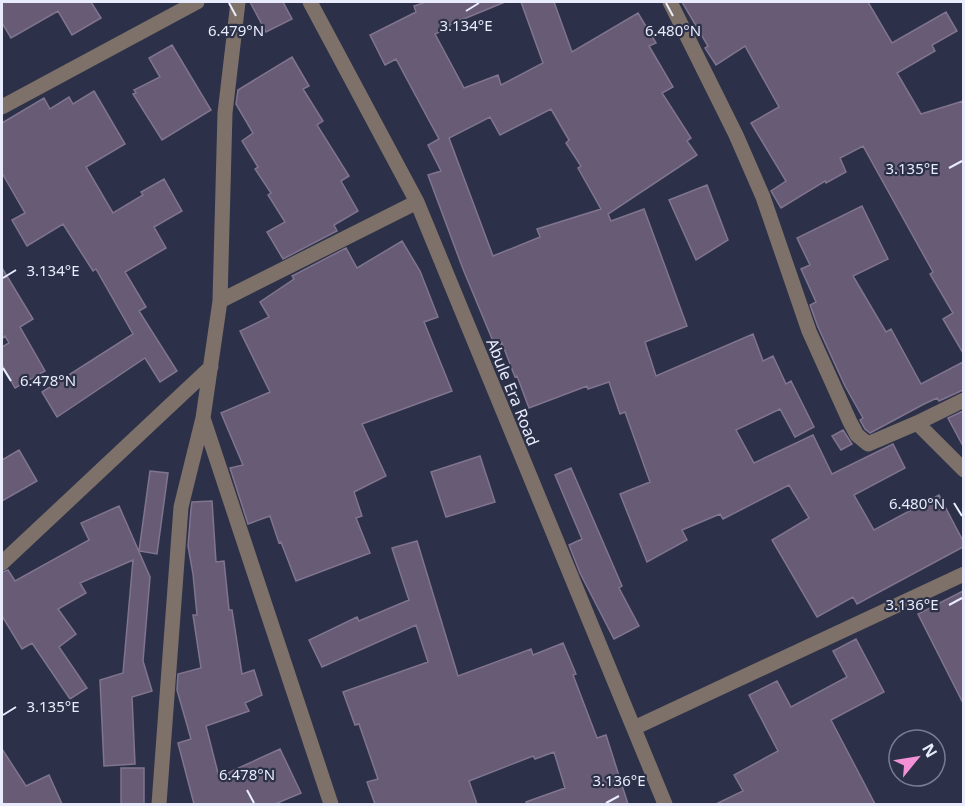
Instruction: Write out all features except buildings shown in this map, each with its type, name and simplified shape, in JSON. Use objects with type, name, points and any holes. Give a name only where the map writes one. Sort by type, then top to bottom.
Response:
[{"type":"street","points":[[4,101],[197,2]]},
{"type":"street","points":[[159,804],[181,507],[203,418],[220,301],[225,114],[238,2]]},
{"type":"street","name":"Abule Era Road","points":[[310,2],[417,202],[550,531],[665,804]]},
{"type":"street","points":[[670,2],[736,135],[762,197],[809,332],[857,435],[868,444],[963,400]]},
{"type":"street","points":[[220,301],[417,202]]},
{"type":"street","points":[[2,562],[211,367]]},
{"type":"street","points":[[203,418],[331,804]]},
{"type":"street","points":[[917,423],[963,470]]},
{"type":"street","points":[[634,728],[963,574]]}]
